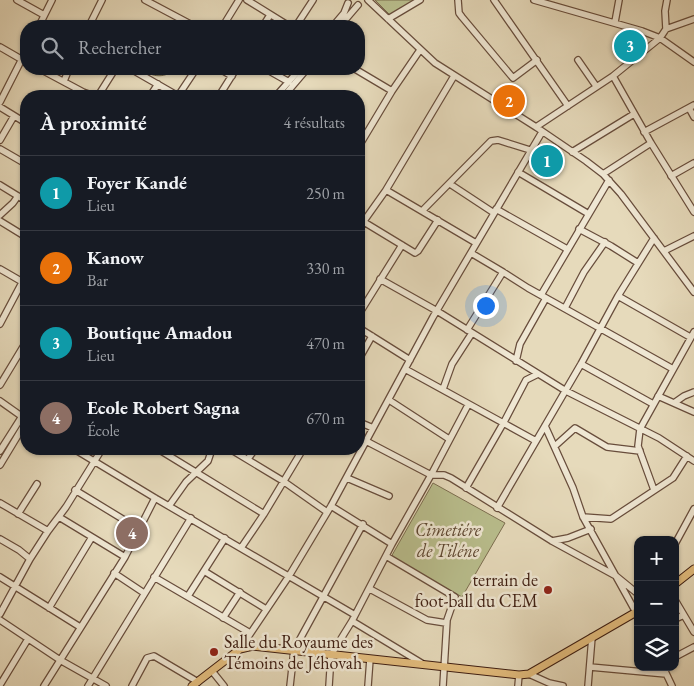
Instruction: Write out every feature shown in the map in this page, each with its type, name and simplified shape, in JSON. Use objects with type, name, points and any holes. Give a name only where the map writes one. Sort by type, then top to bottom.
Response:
[{"type":"main road","points":[[679,581],[694,569]]},
{"type":"main road","points":[[195,684],[240,649],[253,646],[519,675],[529,674],[634,615]]},
{"type":"street","points":[[17,0],[44,15]]},
{"type":"street","points":[[41,20],[52,0]]},
{"type":"street","points":[[92,20],[102,0]]},
{"type":"street","points":[[147,0],[183,20]]},
{"type":"street","points":[[227,20],[239,0]]},
{"type":"street","points":[[247,0],[279,20]]},
{"type":"street","points":[[300,20],[313,0]]},
{"type":"street","points":[[388,19],[420,0]]},
{"type":"street","points":[[458,0],[462,17],[513,78],[537,60]]},
{"type":"street","points":[[494,0],[568,106]]},
{"type":"street","points":[[534,0],[615,22],[660,38],[694,62]]},
{"type":"street","points":[[615,22],[619,0]]},
{"type":"street","points":[[666,29],[665,11],[668,0]]},
{"type":"street","points":[[338,20],[344,13],[347,1],[353,5],[363,2],[374,6],[420,50],[454,76],[536,127],[603,174],[622,194],[694,292]]},
{"type":"street","points":[[346,20],[363,2]]},
{"type":"street","points":[[267,20],[270,15]]},
{"type":"street","points":[[536,127],[613,76],[660,38],[666,29],[694,19]]},
{"type":"street","points":[[0,47],[20,59]]},
{"type":"street","points":[[365,136],[420,50]]},
{"type":"street","points":[[578,60],[596,86]]},
{"type":"street","points":[[0,102],[20,68]]},
{"type":"street","points":[[52,75],[83,90]]},
{"type":"street","points":[[64,81],[67,75]]},
{"type":"street","points":[[100,90],[111,75]]},
{"type":"street","points":[[141,75],[168,90]]},
{"type":"street","points":[[182,90],[192,75]]},
{"type":"street","points":[[277,75],[289,82]]},
{"type":"street","points":[[282,90],[295,75]]},
{"type":"street","points":[[289,90],[302,75]]},
{"type":"street","points":[[365,75],[392,91]]},
{"type":"street","points":[[223,90],[232,76]]},
{"type":"street","points":[[365,215],[386,190],[454,76]]},
{"type":"street","points":[[613,76],[644,132],[694,212]]},
{"type":"street","points":[[154,90],[158,84]]},
{"type":"street","points":[[644,132],[691,106],[694,117]]},
{"type":"street","points":[[0,107],[20,120]]},
{"type":"street","points":[[572,152],[634,114]]},
{"type":"street","points":[[0,140],[14,116]]},
{"type":"street","points":[[542,132],[437,311],[366,441],[432,475],[444,475],[552,541],[616,576],[634,591]]},
{"type":"street","points":[[422,211],[491,141],[498,140],[530,150]]},
{"type":"street","points":[[603,174],[651,143]]},
{"type":"street","points":[[0,150],[20,161]]},
{"type":"street","points":[[671,176],[694,163]]},
{"type":"street","points":[[518,172],[588,213]]},
{"type":"street","points":[[516,361],[520,344],[567,249],[609,180]]},
{"type":"street","points":[[450,184],[495,211],[567,249]]},
{"type":"street","points":[[0,185],[18,196],[13,204],[0,214]]},
{"type":"street","points":[[386,190],[476,243]]},
{"type":"street","points":[[365,222],[417,253],[438,220]]},
{"type":"street","points":[[0,221],[20,233]]},
{"type":"street","points":[[579,229],[605,242],[638,264]]},
{"type":"street","points":[[664,251],[694,236]]},
{"type":"street","points":[[497,508],[566,391],[618,296],[654,238]]},
{"type":"street","points":[[565,308],[584,272],[605,242]]},
{"type":"street","points":[[365,304],[402,245]]},
{"type":"street","points":[[471,252],[601,329],[674,369]]},
{"type":"street","points":[[0,269],[20,281]]},
{"type":"street","points":[[443,389],[452,364],[504,272]]},
{"type":"street","points":[[380,279],[437,311],[566,391],[659,438],[694,461]]},
{"type":"street","points":[[0,324],[2,315],[20,289]]},
{"type":"street","points":[[618,296],[692,334],[640,429],[638,440],[640,451],[654,490]]},
{"type":"street","points":[[365,332],[410,360]]},
{"type":"street","points":[[365,348],[372,336]]},
{"type":"street","points":[[0,385],[20,352]]},
{"type":"street","points":[[581,364],[653,404]]},
{"type":"street","points":[[523,365],[526,380]]},
{"type":"street","points":[[405,369],[468,405],[536,440],[551,438]]},
{"type":"street","points":[[466,488],[526,380],[538,374]]},
{"type":"street","points":[[674,403],[694,392]]},
{"type":"street","points":[[658,396],[694,412]]},
{"type":"street","points":[[389,400],[449,439]]},
{"type":"street","points":[[0,401],[20,415]]},
{"type":"street","points":[[329,686],[331,654],[352,622],[468,405]]},
{"type":"street","points":[[365,425],[373,428]]},
{"type":"street","points":[[0,452],[20,426]]},
{"type":"street","points":[[545,426],[584,517],[634,608]]},
{"type":"street","points":[[0,465],[20,428]]},
{"type":"street","points":[[555,446],[575,428],[607,447],[640,451]]},
{"type":"street","points":[[84,455],[355,615]]},
{"type":"street","points":[[0,614],[30,560],[98,455]]},
{"type":"street","points":[[168,455],[264,514]]},
{"type":"street","points":[[169,506],[186,482],[208,461],[210,455]]},
{"type":"street","points":[[241,455],[284,481],[327,512]]},
{"type":"street","points":[[248,459],[251,455]]},
{"type":"street","points":[[241,548],[299,455]]},
{"type":"street","points":[[240,649],[289,576],[331,506],[358,455]]},
{"type":"street","points":[[584,517],[605,520],[611,518],[673,478],[688,456]]},
{"type":"street","points":[[346,478],[389,496]]},
{"type":"street","points":[[18,514],[37,484]]},
{"type":"street","points":[[75,490],[138,529]]},
{"type":"street","points":[[44,686],[125,557],[155,498]]},
{"type":"street","points":[[0,503],[48,531]]},
{"type":"street","points":[[331,506],[363,524],[392,544]]},
{"type":"street","points":[[679,537],[694,509]]},
{"type":"street","points":[[59,517],[125,557]]},
{"type":"street","points":[[88,686],[191,518]]},
{"type":"street","points":[[290,686],[294,650],[363,524]]},
{"type":"street","points":[[552,541],[568,538],[591,529]]},
{"type":"street","points":[[49,608],[92,537]]},
{"type":"street","points":[[188,596],[225,538]]},
{"type":"street","points":[[0,539],[19,550],[30,560]]},
{"type":"street","points":[[386,556],[454,595],[455,599],[446,623],[443,686]]},
{"type":"street","points":[[204,570],[266,609]]},
{"type":"street","points":[[114,573],[144,593]]},
{"type":"street","points":[[0,577],[80,627]]},
{"type":"street","points":[[154,577],[250,633]]},
{"type":"street","points":[[370,589],[427,620],[446,623]]},
{"type":"street","points":[[222,618],[240,592]]},
{"type":"street","points":[[679,607],[694,632]]},
{"type":"street","points":[[679,618],[684,615]]},
{"type":"street","points":[[0,620],[60,660],[106,686]]},
{"type":"street","points":[[352,622],[425,665]]},
{"type":"street","points":[[0,629],[10,627]]},
{"type":"street","points":[[588,686],[592,637]]},
{"type":"street","points":[[0,684],[28,639]]},
{"type":"street","points":[[679,655],[694,647]]},
{"type":"street","points":[[132,686],[147,658],[150,656],[154,656],[195,684]]},
{"type":"street","points":[[368,686],[370,659]]},
{"type":"street","points":[[590,667],[666,674]]},
{"type":"street","points":[[212,670],[224,686]]},
{"type":"street","points":[[665,671],[672,686]]},
{"type":"street","points":[[529,674],[549,683],[564,686]]},
{"type":"street","points":[[518,686],[519,675]]},
{"type":"green space","points":[[375,0],[419,0],[394,19]]},
{"type":"green space","name":"Cimetiére de Tiléne","points":[[433,483],[505,523],[462,597],[391,557]]},
{"type":"waterway","points":[[0,459],[5,451]]},
{"type":"place","name":"Boutique Amadou","points":[[630,46]]},
{"type":"place","name":"Kanow","points":[[509,101]]},
{"type":"place","name":"Foyer Kandé","points":[[547,161]]},
{"type":"place","name":"Ecole Robert Sagna","points":[[132,533]]},
{"type":"place","name":"terrain de foot-ball du CEM","points":[[548,590]]},
{"type":"place","name":"Salle du Royaume des Témoins de Jéhovah","points":[[214,652]]}]
